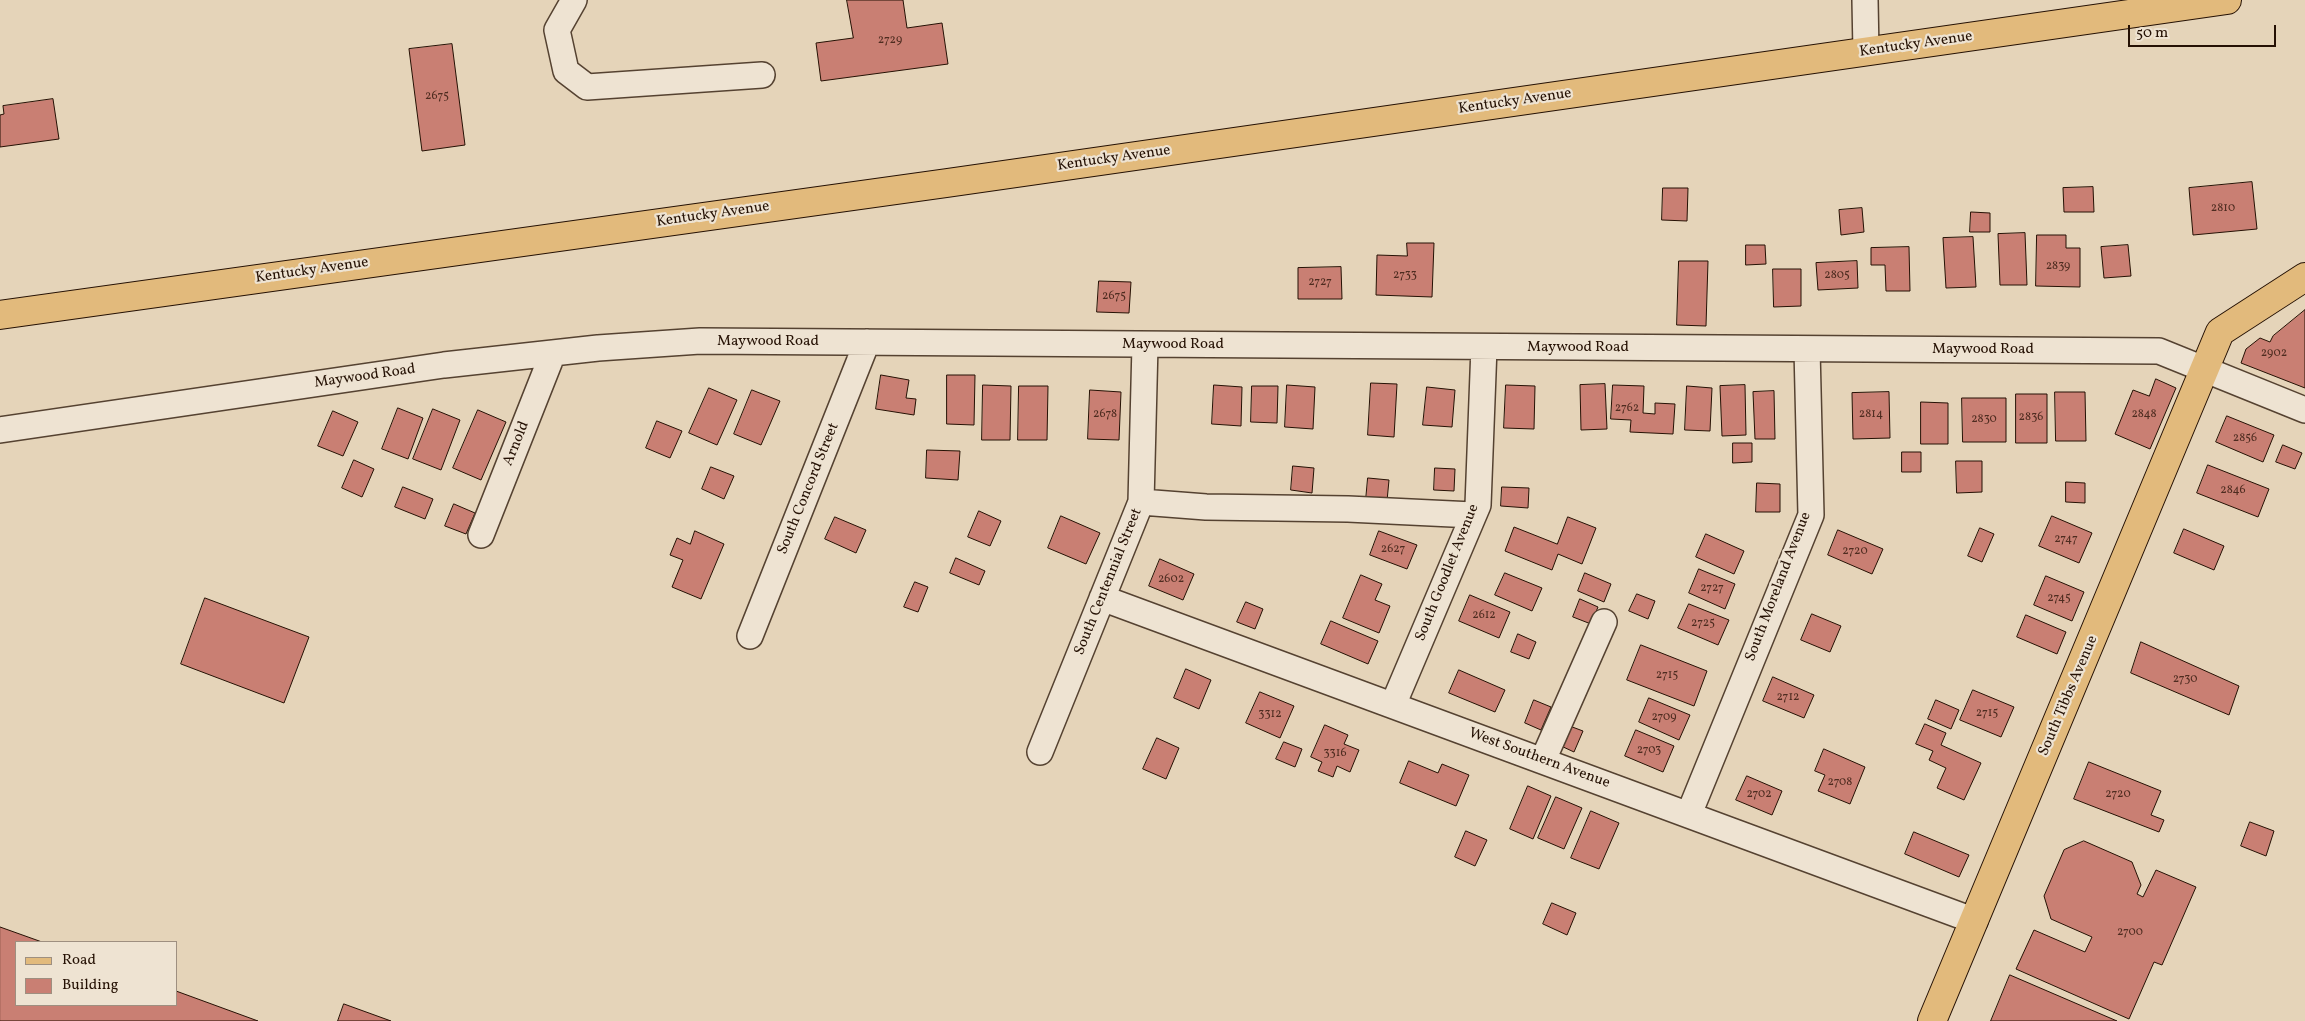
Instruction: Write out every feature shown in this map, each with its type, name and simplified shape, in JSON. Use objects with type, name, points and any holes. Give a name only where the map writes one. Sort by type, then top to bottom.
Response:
[{"type":"main road","name":"Kentucky Avenue","points":[[0,315],[1866,52],[2213,1]]},
{"type":"main road","points":[[2204,371],[2220,332],[2305,277]]},
{"type":"main road","name":"South Tibbs Avenue","points":[[1932,1021],[2204,371]]},
{"type":"street","points":[[574,0],[557,30],[566,71],[587,87],[762,75]]},
{"type":"street","points":[[1865,0],[1866,52]]},
{"type":"street","name":"Maywood Road","points":[[0,430],[444,365],[607,347],[700,341],[2159,351],[2204,371],[2305,410]]},
{"type":"street","name":"South Concord Street","points":[[750,636],[867,342]]},
{"type":"street","name":"South Centennial Street","points":[[1040,752],[1142,502],[1145,345]]},
{"type":"street","name":"South Goodlet Avenue","points":[[1393,705],[1478,505],[1484,347]]},
{"type":"street","name":"South Moreland Avenue","points":[[1689,814],[1811,515],[1807,350]]},
{"type":"street","name":"Arnold","points":[[481,535],[553,353]]},
{"type":"street","points":[[1142,502],[1206,507],[1348,509],[1473,515]]},
{"type":"street","name":"West Southern Avenue","points":[[1102,598],[1975,921]]},
{"type":"street","points":[[1543,760],[1604,622]]},
{"type":"building","points":[[847,0],[903,0],[907,28],[942,23],[948,64],[821,81],[816,43],[853,38]]},
{"type":"building","points":[[452,44],[465,145],[422,151],[409,49]]},
{"type":"building","points":[[53,99],[59,139],[0,147],[0,115],[4,114],[3,106]]},
{"type":"building","points":[[2252,182],[2257,229],[2193,235],[2189,188]]},
{"type":"building","points":[[2093,187],[2094,212],[2064,212],[2063,188]]},
{"type":"building","points":[[1663,188],[1688,188],[1687,221],[1662,220]]},
{"type":"building","points":[[1862,208],[1864,232],[1841,235],[1839,210]]},
{"type":"building","points":[[1971,212],[1990,213],[1990,232],[1970,232]]},
{"type":"building","points":[[2025,233],[2027,285],[2000,285],[1998,234]]},
{"type":"building","points":[[2037,235],[2066,235],[2066,248],[2080,248],[2080,287],[2036,286]]},
{"type":"building","points":[[1973,237],[1976,287],[1946,288],[1943,238]]},
{"type":"building","points":[[1407,243],[1434,243],[1432,297],[1376,295],[1377,255],[1407,256]]},
{"type":"building","points":[[1746,245],[1765,245],[1766,264],[1746,265]]},
{"type":"building","points":[[2128,245],[2131,276],[2104,278],[2101,247]]},
{"type":"building","points":[[1909,247],[1910,291],[1886,291],[1885,265],[1871,265],[1871,248]]},
{"type":"building","points":[[1679,261],[1708,261],[1706,326],[1677,325]]},
{"type":"building","points":[[1857,261],[1858,288],[1818,290],[1816,263]]},
{"type":"building","points":[[1341,267],[1342,299],[1298,299],[1298,268]]},
{"type":"building","points":[[1773,269],[1801,269],[1801,306],[1774,307]]},
{"type":"building","points":[[1099,281],[1131,282],[1129,313],[1097,312]]},
{"type":"building","points":[[2305,310],[2305,388],[2241,363],[2246,349],[2260,338],[2270,342],[2273,336]]},
{"type":"building","points":[[881,375],[909,380],[906,398],[916,399],[914,415],[876,409]]},
{"type":"building","points":[[947,375],[975,375],[974,425],[947,424]]},
{"type":"building","points":[[2156,379],[2176,388],[2150,449],[2115,434],[2133,390],[2149,396]]},
{"type":"building","points":[[1371,383],[1397,384],[1394,437],[1368,435]]},
{"type":"building","points":[[1605,384],[1607,429],[1581,430],[1580,385]]},
{"type":"building","points":[[983,385],[1011,386],[1010,440],[982,440]]},
{"type":"building","points":[[1214,385],[1242,387],[1241,426],[1212,424]]},
{"type":"building","points":[[1287,385],[1315,387],[1313,429],[1285,427]]},
{"type":"building","points":[[1506,385],[1535,386],[1534,429],[1504,428]]},
{"type":"building","points":[[1613,385],[1644,386],[1643,413],[1655,414],[1655,403],[1675,404],[1673,434],[1630,432],[1631,420],[1611,419]]},
{"type":"building","points":[[1745,385],[1746,435],[1722,436],[1720,386]]},
{"type":"building","points":[[1019,386],[1048,386],[1047,440],[1018,440]]},
{"type":"building","points":[[1252,386],[1278,386],[1277,423],[1251,422]]},
{"type":"building","points":[[1687,386],[1712,388],[1710,431],[1685,430]]},
{"type":"building","points":[[1427,387],[1455,390],[1452,427],[1423,425]]},
{"type":"building","points":[[709,388],[737,400],[717,445],[689,433]]},
{"type":"building","points":[[752,390],[780,401],[761,445],[734,434]]},
{"type":"building","points":[[1090,390],[1121,392],[1119,440],[1088,439]]},
{"type":"building","points":[[1774,391],[1775,439],[1755,439],[1753,392]]},
{"type":"building","points":[[1889,392],[1890,438],[1853,439],[1852,393]]},
{"type":"building","points":[[2055,392],[2085,392],[2086,441],[2056,441]]},
{"type":"building","points":[[2016,394],[2047,394],[2047,443],[2016,443]]},
{"type":"building","points":[[1962,398],[2006,398],[2006,442],[1963,442]]},
{"type":"building","points":[[1921,402],[1948,403],[1948,444],[1921,444]]},
{"type":"building","points":[[398,408],[423,418],[408,459],[382,449]]},
{"type":"building","points":[[433,409],[460,420],[441,470],[413,459]]},
{"type":"building","points":[[478,410],[506,422],[481,480],[453,468]]},
{"type":"building","points":[[333,411],[358,422],[343,456],[318,446]]},
{"type":"building","points":[[2227,416],[2274,435],[2263,462],[2216,442]]},
{"type":"building","points":[[657,421],[682,431],[670,458],[646,448]]},
{"type":"building","points":[[1733,443],[1752,443],[1752,462],[1733,463]]},
{"type":"building","points":[[2283,445],[2302,453],[2295,469],[2276,462]]},
{"type":"building","points":[[927,450],[960,451],[958,480],[926,478]]},
{"type":"building","points":[[1902,452],[1921,452],[1921,472],[1902,472]]},
{"type":"building","points":[[354,460],[374,469],[362,497],[342,488]]},
{"type":"building","points":[[1956,461],[1982,461],[1982,492],[1957,493]]},
{"type":"building","points":[[2208,465],[2269,489],[2258,517],[2197,493]]},
{"type":"building","points":[[1293,466],[1314,468],[1312,493],[1291,490]]},
{"type":"building","points":[[711,467],[734,476],[724,499],[702,489]]},
{"type":"building","points":[[1435,468],[1455,469],[1454,491],[1434,490]]},
{"type":"building","points":[[1368,478],[1389,480],[1387,501],[1366,500]]},
{"type":"building","points":[[2066,482],[2085,483],[2085,503],[2066,502]]},
{"type":"building","points":[[1757,483],[1780,484],[1780,512],[1756,512]]},
{"type":"building","points":[[403,487],[433,499],[425,519],[395,507]]},
{"type":"building","points":[[1502,487],[1529,488],[1528,508],[1501,506]]},
{"type":"building","points":[[454,504],[475,513],[466,534],[445,526]]},
{"type":"building","points":[[979,511],[1001,521],[990,546],[968,537]]},
{"type":"building","points":[[1061,516],[1100,533],[1086,564],[1048,548]]},
{"type":"building","points":[[2052,516],[2092,533],[2079,563],[2039,546]]},
{"type":"building","points":[[835,517],[866,530],[856,553],[825,539]]},
{"type":"building","points":[[1568,517],[1596,528],[1582,564],[1558,554],[1552,570],[1505,551],[1514,527],[1557,544]]},
{"type":"building","points":[[1980,528],[1994,534],[1982,562],[1968,556]]},
{"type":"building","points":[[2184,529],[2224,546],[2214,570],[2174,553]]},
{"type":"building","points":[[1838,530],[1883,549],[1872,574],[1828,555]]},
{"type":"building","points":[[695,531],[724,544],[701,599],[672,587],[683,560],[670,555],[677,538],[690,544]]},
{"type":"building","points":[[1379,531],[1417,545],[1407,569],[1370,555]]},
{"type":"building","points":[[1706,534],[1744,551],[1734,574],[1696,557]]},
{"type":"building","points":[[956,558],[985,571],[979,585],[950,573]]},
{"type":"building","points":[[1160,559],[1194,574],[1183,600],[1149,586]]},
{"type":"building","points":[[1699,569],[1735,584],[1725,609],[1689,593]]},
{"type":"building","points":[[1505,573],[1542,588],[1532,611],[1495,595]]},
{"type":"building","points":[[1585,573],[1611,584],[1604,602],[1578,591]]},
{"type":"building","points":[[1361,575],[1382,584],[1375,600],[1390,606],[1379,633],[1343,618]]},
{"type":"building","points":[[2046,576],[2084,592],[2072,621],[2034,605]]},
{"type":"building","points":[[915,582],[928,587],[918,612],[904,607]]},
{"type":"building","points":[[1637,594],[1655,601],[1648,619],[1629,611]]},
{"type":"building","points":[[1470,595],[1510,612],[1499,638],[1459,621]]},
{"type":"building","points":[[205,598],[309,637],[284,703],[181,664]]},
{"type":"building","points":[[1580,599],[1598,607],[1591,624],[1573,617]]},
{"type":"building","points":[[1246,602],[1263,609],[1255,629],[1237,622]]},
{"type":"building","points":[[1689,604],[1729,620],[1718,645],[1678,628]]},
{"type":"building","points":[[1812,614],[1841,626],[1830,652],[1801,640]]},
{"type":"building","points":[[2026,615],[2066,632],[2057,654],[2017,637]]},
{"type":"building","points":[[1331,621],[1378,641],[1368,664],[1321,644]]},
{"type":"building","points":[[1518,634],[1536,642],[1529,659],[1511,652]]},
{"type":"building","points":[[2141,642],[2239,686],[2229,715],[2131,673]]},
{"type":"building","points":[[1641,645],[1707,671],[1694,706],[1627,680]]},
{"type":"building","points":[[1186,669],[1211,680],[1199,709],[1174,698]]},
{"type":"building","points":[[1459,670],[1505,690],[1495,712],[1449,693]]},
{"type":"building","points":[[1773,677],[1814,695],[1804,718],[1763,701]]},
{"type":"building","points":[[1973,690],[2014,707],[2001,737],[1960,720]]},
{"type":"building","points":[[1260,692],[1294,706],[1280,738],[1246,723]]},
{"type":"building","points":[[1649,698],[1690,715],[1679,740],[1639,722]]},
{"type":"building","points":[[1534,700],[1551,707],[1541,730],[1525,723]]},
{"type":"building","points":[[1936,700],[1959,710],[1951,729],[1928,719]]},
{"type":"building","points":[[1925,724],[1946,733],[1941,745],[1981,763],[1964,800],[1937,788],[1946,768],[1929,760],[1933,751],[1916,744]]},
{"type":"building","points":[[1325,725],[1348,735],[1344,744],[1359,750],[1350,772],[1337,766],[1333,777],[1318,771],[1322,762],[1311,757]]},
{"type":"building","points":[[1567,725],[1583,731],[1574,752],[1559,745]]},
{"type":"building","points":[[1636,730],[1674,746],[1663,772],[1625,756]]},
{"type":"building","points":[[1157,738],[1179,748],[1166,779],[1143,769]]},
{"type":"building","points":[[1284,742],[1302,749],[1295,767],[1276,759]]},
{"type":"building","points":[[1824,749],[1865,767],[1850,804],[1818,791],[1825,775],[1815,771]]},
{"type":"building","points":[[1409,761],[1438,773],[1442,764],[1469,775],[1456,806],[1400,783]]},
{"type":"building","points":[[2089,762],[2161,791],[2151,815],[2164,820],[2159,832],[2074,799]]},
{"type":"building","points":[[1747,776],[1782,791],[1772,815],[1736,800]]},
{"type":"building","points":[[1528,786],[1551,796],[1533,839],[1510,829]]},
{"type":"building","points":[[1556,797],[1582,808],[1564,849],[1538,838]]},
{"type":"building","points":[[1591,811],[1619,823],[1599,869],[1571,858]]},
{"type":"building","points":[[2250,822],[2274,831],[2266,856],[2241,846]]},
{"type":"building","points":[[1466,831],[1487,840],[1475,866],[1455,857]]},
{"type":"building","points":[[1914,832],[1969,855],[1959,877],[1905,854]]},
{"type":"building","points":[[2084,841],[2132,862],[2141,885],[2137,894],[2143,897],[2156,870],[2196,887],[2162,965],[2154,962],[2129,1019],[2016,969],[2034,930],[2085,952],[2092,937],[2051,919],[2044,896],[2064,850]]},
{"type":"building","points":[[1552,903],[1576,913],[1567,935],[1543,924]]},
{"type":"building","points":[[0,927],[39,941],[15,941],[15,1006],[178,1006],[178,992],[258,1021],[0,1021]]},
{"type":"building","points":[[2010,975],[2117,1021],[1991,1021]]},
{"type":"building","points":[[344,1004],[391,1021],[338,1021]]}]
